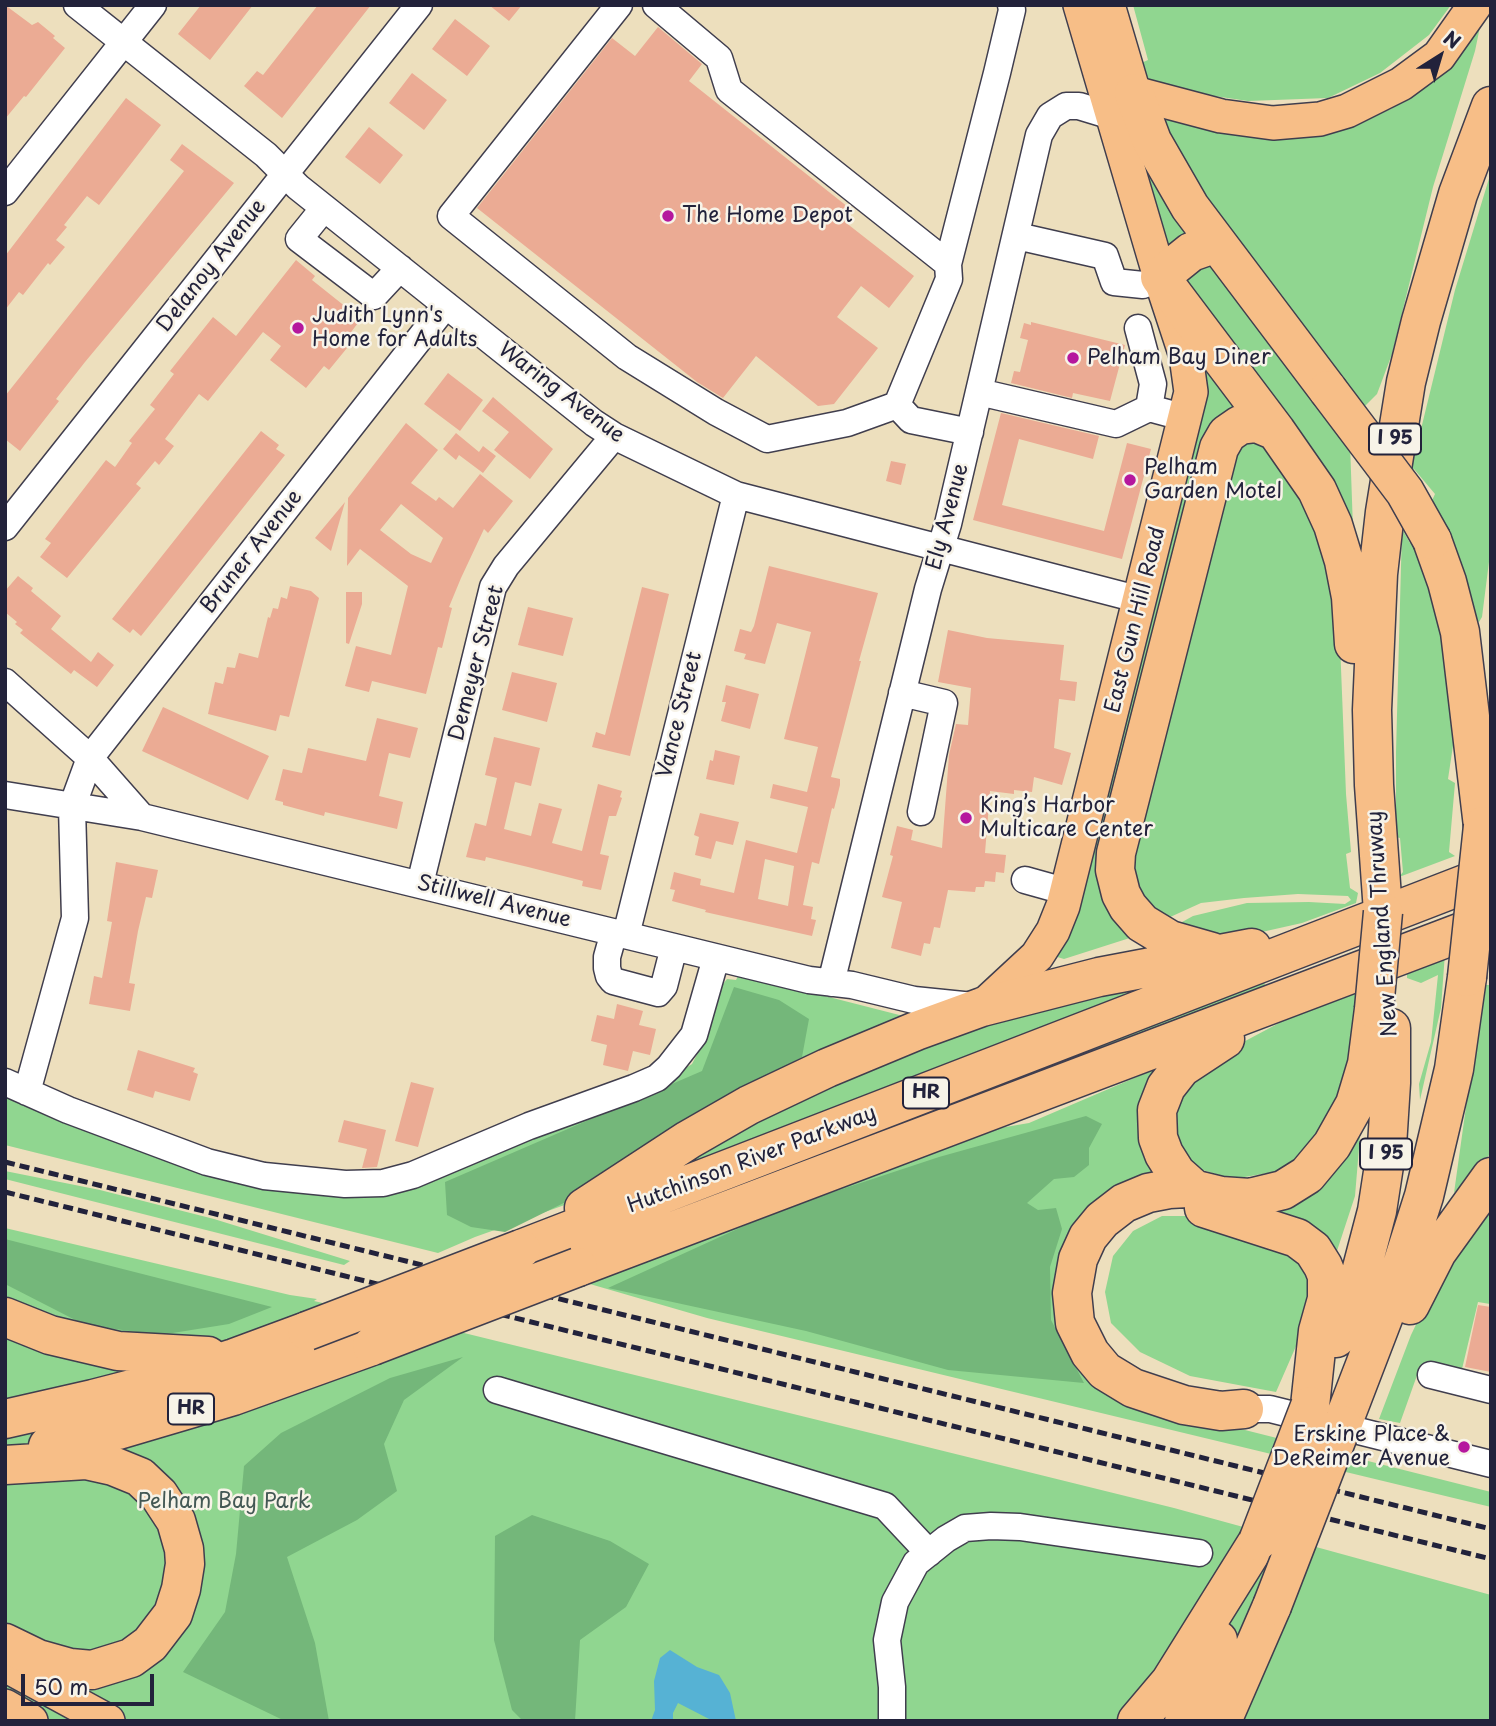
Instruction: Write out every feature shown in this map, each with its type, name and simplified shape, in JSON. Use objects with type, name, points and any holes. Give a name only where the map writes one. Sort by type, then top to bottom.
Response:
[{"type":"highway","points":[[1123,105],[1219,247],[1405,492],[1432,540],[1447,582],[1460,632],[1483,826]]},
{"type":"highway","name":"New England Thruway","points":[[1230,1595],[1258,1541],[1310,1406],[1318,1331],[1327,1299],[1339,1293],[1377,1211],[1387,1146],[1391,1083],[1382,1007],[1383,912],[1372,710],[1375,621],[1385,512],[1393,450],[1409,370],[1458,194],[1491,106]]},
{"type":"highway","points":[[1219,247],[1208,246],[1191,251],[1160,277],[1317,490],[1339,543],[1351,597],[1354,643],[1374,785]]},
{"type":"highway","points":[[1217,953],[1170,940],[1142,923],[1121,894],[1115,870],[1116,853],[1219,449],[1227,434],[1240,425],[1257,423],[1276,431]]},
{"type":"highway","name":"I 95","points":[[1384,1342],[1436,1153],[1454,1069],[1467,977],[1491,751]]},
{"type":"highway","name":"Hutchinson River Parkway","points":[[5,1419],[104,1396],[234,1358],[521,1250],[1491,874]]},
{"type":"highway","name":"Hutchinson River Parkway","points":[[5,1456],[118,1430],[173,1414],[372,1346],[1491,920]]},
{"type":"highway","points":[[521,1250],[688,1140],[742,1109],[827,1068],[982,1007],[1099,977],[1217,953],[1330,935]]},
{"type":"highway","points":[[1194,1189],[1171,1166],[1160,1146],[1156,1121],[1162,1095],[1181,1068],[1279,1002]]},
{"type":"highway","points":[[1244,1409],[1221,1411],[1184,1405],[1133,1388],[1097,1363],[1084,1344],[1075,1323],[1072,1293],[1078,1259],[1095,1227],[1116,1209],[1135,1198],[1169,1189],[1194,1189],[1228,1197],[1263,1196],[1292,1185],[1313,1169],[1339,1135],[1355,1104],[1382,1007]]},
{"type":"highway","points":[[1222,1721],[1272,1606],[1342,1425],[1384,1342],[1437,1252],[1491,1177]]},
{"type":"highway","points":[[1244,1409],[1220,1397],[1137,1369],[1122,1359],[1110,1345],[1098,1327],[1091,1298],[1093,1271],[1105,1244],[1117,1228],[1146,1210],[1168,1205],[1191,1205],[1297,1238],[1319,1258],[1339,1293]]},
{"type":"highway","points":[[5,1317],[50,1335],[118,1351],[234,1358]]},
{"type":"highway","points":[[5,1465],[86,1460],[113,1466],[140,1477],[159,1495],[176,1521],[185,1564],[173,1614],[150,1644],[131,1658],[92,1670],[70,1668],[38,1659],[5,1643]]},
{"type":"highway","points":[[1137,1721],[1170,1682],[1230,1595]]},
{"type":"highway","points":[[1184,1721],[1230,1595]]},
{"type":"main road","name":"East Gun Hill Road","points":[[1080,5],[1123,105]]},
{"type":"main road","name":"East Gun Hill Road","points":[[982,1007],[1028,966],[1045,946],[1059,919],[1068,892],[1191,392],[1189,368],[1160,277],[1123,105],[1108,5]]},
{"type":"main road","points":[[1123,105],[1273,123],[1320,119],[1363,104],[1419,73],[1448,45],[1475,5]]},
{"type":"main road","points":[[5,1665],[108,1721]]},
{"type":"main road","points":[[5,1706],[32,1721]]},
{"type":"street","name":"Waring Avenue","points":[[77,5],[266,155],[324,208],[594,423],[614,436],[736,495],[1141,600]]},
{"type":"street","points":[[5,192],[153,5]]},
{"type":"street","name":"Delanoy Avenue","points":[[5,527],[419,5]]},
{"type":"street","points":[[619,5],[451,216],[627,357],[716,412],[767,439],[847,423],[897,405],[949,279],[948,264],[1013,10],[1011,5]]},
{"type":"street","points":[[656,5],[719,58],[730,90],[948,264]]},
{"type":"street","name":"Ely Avenue","points":[[831,983],[970,432],[1039,135],[1050,116],[1061,108],[1072,105],[1123,105]]},
{"type":"street","points":[[324,208],[299,239],[374,296],[400,268]]},
{"type":"street","points":[[1017,236],[1105,256],[1114,282],[1143,285],[1160,277]]},
{"type":"street","name":"Bruner Avenue","points":[[72,807],[90,758],[446,305]]},
{"type":"street","points":[[1138,328],[1153,384],[1149,408]]},
{"type":"street","points":[[979,392],[1116,424],[1149,408],[1186,418]]},
{"type":"street","points":[[897,405],[911,419],[970,432]]},
{"type":"street","name":"Demeyer Street","points":[[420,884],[493,587],[506,566],[614,436]]},
{"type":"street","name":"Vance Street","points":[[674,947],[664,986],[658,993],[613,981],[610,976],[607,957],[620,934],[736,495]]},
{"type":"street","points":[[5,682],[90,758],[142,817]]},
{"type":"street","points":[[902,693],[944,703],[921,812]]},
{"type":"street","name":"Stillwell Avenue","points":[[5,795],[142,817],[809,980],[852,985],[914,1000],[982,1007]]},
{"type":"street","points":[[72,807],[75,918],[16,1087],[68,1110],[207,1161],[264,1176],[345,1184],[383,1183],[413,1175],[529,1126],[657,1078],[669,1068],[694,1035],[716,958]]},
{"type":"street","points":[[1024,880],[1068,892]]},
{"type":"street","points":[[1430,1375],[1491,1390]]},
{"type":"street","points":[[497,1390],[885,1506],[929,1553]]},
{"type":"street","points":[[1244,1409],[1270,1409],[1491,1464]]},
{"type":"street","points":[[892,1721],[887,1640],[895,1602],[916,1563],[965,1528],[1020,1527],[1199,1553]]},
{"type":"street","points":[[892,1687],[912,1721]]},
{"type":"green space","points":[[1133,5],[1451,5],[1429,35],[1380,73],[1328,98],[1248,101],[1167,89],[1149,79],[1139,64],[1148,60]]},
{"type":"green space","points":[[1481,22],[1475,51],[1433,187],[1392,354],[1377,394],[1360,411],[1217,224],[1162,124],[1164,114],[1333,132],[1391,109],[1441,73]]},
{"type":"green space","points":[[1136,141],[1189,230],[1167,254]]},
{"type":"green space","points":[[1491,172],[1491,546],[1482,617],[1479,622],[1472,618],[1430,505],[1435,494],[1414,469],[1411,470],[1455,290]]},
{"type":"green space","points":[[1204,264],[1216,270],[1350,443],[1353,529],[1188,291],[1186,279]]},
{"type":"green space","points":[[1202,357],[1240,406],[1105,839],[1136,936],[1064,959],[1054,956]]},
{"type":"green space","points":[[1260,436],[1322,527],[1340,643],[1351,852],[1346,854],[1350,888],[1358,893],[1356,903],[1302,923],[1235,938],[1173,927],[1193,916],[1247,903],[1345,904],[1351,900],[1348,896],[1298,894],[1244,898],[1201,903],[1168,918],[1140,901],[1128,866],[1235,442]]},
{"type":"green space","points":[[1402,529],[1410,543],[1414,537],[1441,610],[1457,719],[1448,779],[1455,783],[1449,852],[1455,856],[1399,877],[1403,872],[1400,838],[1396,837],[1396,752]]},
{"type":"green space","points":[[1445,953],[1441,1008],[1420,1100],[1419,1084],[1431,1042],[1438,975],[1421,983],[1407,978],[1407,971]]},
{"type":"green space","points":[[739,974],[915,1019],[587,1197],[438,1253],[5,1145],[5,1093],[177,1160],[388,1189],[660,1084],[692,1064],[705,1039],[720,988],[727,979],[736,980]]},
{"type":"green space","points":[[1260,974],[1266,987],[1051,1068],[1048,1057]]},
{"type":"green space","points":[[1156,976],[1122,996],[718,1154],[626,1186],[829,1072]]},
{"type":"green space","points":[[1366,982],[1347,1093],[1305,1156],[1274,1172],[1233,1179],[1199,1169],[1172,1140],[1179,1086],[1202,1064],[1328,997]]},
{"type":"green space","points":[[1483,985],[1491,985],[1491,1153],[1454,1193]]},
{"type":"green space","points":[[734,987],[779,1000],[809,1019],[802,1057],[678,1125],[594,1188],[505,1232],[471,1227],[447,1215],[445,1182],[702,1071]]},
{"type":"green space","points":[[1160,1067],[1160,1171],[1127,1180],[1102,1197],[1060,1263],[1118,1391],[1241,1429],[1491,1492],[1491,1507],[707,1318],[583,1282],[959,1135],[1029,1123]]},
{"type":"green space","points":[[1086,1116],[1102,1124],[1089,1148],[1089,1165],[1074,1177],[1054,1179],[1027,1203],[1038,1210],[1056,1208],[1062,1229],[1050,1267],[1051,1320],[1084,1383],[948,1370],[806,1331],[608,1288],[779,1210],[939,1157]]},
{"type":"green space","points":[[1352,1132],[1360,1136],[1355,1196],[1334,1260],[1232,1206]]},
{"type":"green space","points":[[5,1171],[100,1190],[214,1219],[350,1261],[344,1265],[5,1179]]},
{"type":"green space","points":[[1491,1194],[1491,1302],[1478,1302],[1462,1369],[1420,1367],[1400,1423],[1379,1419],[1411,1335],[1447,1260]]},
{"type":"green space","points":[[1162,1216],[1194,1216],[1290,1247],[1311,1266],[1307,1321],[1276,1392],[1190,1376],[1140,1352],[1111,1323],[1105,1292],[1113,1256],[1133,1231]]},
{"type":"green space","name":"Pelham Bay Park","points":[[5,1228],[317,1299],[314,1301],[450,1333],[456,1331],[899,1440],[1174,1508],[1491,1595],[1491,1721],[5,1721]]},
{"type":"green space","points":[[5,1239],[272,1307],[229,1324],[160,1335],[85,1325],[5,1284]]},
{"type":"green space","points":[[463,1357],[404,1400],[384,1444],[397,1491],[357,1520],[287,1557],[315,1643],[329,1721],[285,1721],[183,1672],[225,1612],[236,1554],[244,1466],[281,1433],[390,1378]]},
{"type":"green space","points":[[532,1515],[610,1541],[649,1564],[626,1607],[580,1640],[575,1721],[523,1721],[512,1710],[494,1640],[495,1536]]},
{"type":"water","points":[[670,1650],[697,1667],[719,1675],[730,1693],[736,1721],[713,1721],[678,1703],[673,1713],[673,1721],[651,1721],[655,1710],[654,1681],[660,1658]]},
{"type":"building","points":[[5,5],[32,25],[38,22],[65,48],[5,119]]},
{"type":"building","points":[[201,5],[253,5],[210,60],[178,34]]},
{"type":"building","points":[[318,5],[371,5],[282,118],[244,86],[257,71],[263,75]]},
{"type":"building","points":[[489,5],[522,5],[509,21]]},
{"type":"building","points":[[455,19],[490,46],[467,76],[432,49]]},
{"type":"building","name":"The Home Depot","points":[[658,27],[702,64],[689,81],[853,211],[845,222],[914,276],[889,308],[861,286],[837,317],[878,348],[834,404],[818,406],[756,356],[723,398],[697,382],[477,208],[612,38],[635,56]]},
{"type":"building","points":[[412,73],[447,100],[424,130],[389,103]]},
{"type":"building","points":[[126,98],[161,125],[99,205],[87,196],[56,240],[65,247],[50,265],[48,263],[23,295],[19,292],[5,310],[5,256]]},
{"type":"building","points":[[369,127],[403,155],[380,184],[345,157]]},
{"type":"building","points":[[182,144],[234,183],[85,362],[20,451],[5,439],[5,396],[184,171],[170,160]]},
{"type":"building","points":[[296,260],[315,276],[312,280],[361,319],[342,344],[347,348],[329,370],[324,366],[306,388],[270,360],[281,346],[263,332],[208,401],[199,394],[165,439],[174,446],[159,465],[155,461],[136,484],[141,488],[67,578],[40,557],[51,543],[45,539],[106,460],[115,467],[132,443],[129,441],[155,409],[150,405],[174,374],[170,371],[213,317],[236,336]]},
{"type":"building","name":"Pelham Bay Diner","points":[[1031,322],[1125,345],[1110,401],[1073,393],[1072,398],[1011,383],[1014,371],[1020,372],[1028,340],[1020,338],[1024,323],[1031,325]]},
{"type":"building","points":[[448,373],[483,400],[460,431],[424,404]]},
{"type":"building","points":[[493,397],[553,449],[530,479],[494,450],[509,432],[482,411]]},
{"type":"building","name":"Pelham Garden Motel","points":[[1001,413],[1099,436],[1093,459],[1019,439],[1002,505],[1104,531],[1127,443],[1151,449],[1122,559],[973,520]]},
{"type":"building","points":[[406,423],[438,450],[411,483],[436,501],[439,497],[453,508],[480,474],[513,501],[488,533],[484,529],[461,578],[449,607],[452,608],[442,648],[438,647],[426,694],[372,681],[369,692],[345,686],[356,646],[391,655],[408,586],[360,549],[347,566],[348,498]],"holes":[[[401,504],[443,538],[431,563],[411,554],[380,530]]]},
{"type":"building","points":[[261,431],[279,445],[276,449],[285,455],[141,636],[133,629],[130,633],[112,619]]},
{"type":"building","points":[[456,433],[479,452],[483,446],[496,456],[483,473],[459,455],[456,460],[443,449]]},
{"type":"building","points":[[891,461],[906,464],[901,485],[886,481]]},
{"type":"building","points":[[345,502],[331,551],[315,538]]},
{"type":"building","points":[[769,566],[878,593],[831,777],[840,779],[840,785],[819,864],[812,862],[803,905],[813,907],[811,919],[816,920],[812,936],[705,912],[706,910],[672,901],[675,890],[670,889],[674,872],[701,879],[700,885],[734,893],[746,840],[797,853],[808,807],[770,798],[773,784],[807,792],[818,747],[784,739],[811,632],[777,623],[765,664],[744,659],[746,654],[734,651],[740,629],[751,632]],"holes":[[[765,859],[794,866],[788,906],[758,899]]]},
{"type":"building","points":[[18,576],[33,588],[31,591],[61,616],[51,629],[91,662],[98,652],[114,665],[97,687],[74,670],[71,674],[20,633],[23,630],[5,612],[5,591]]},
{"type":"building","points":[[290,586],[311,591],[319,598],[289,717],[280,715],[276,731],[208,714],[215,682],[223,684],[227,667],[235,668],[239,653],[258,658],[268,617],[270,618],[273,608],[278,609],[281,597],[287,599]]},
{"type":"building","points":[[642,587],[669,594],[630,756],[592,747],[596,732],[605,735]]},
{"type":"building","points":[[346,592],[362,592],[362,604],[349,644],[346,643]]},
{"type":"building","points":[[528,607],[573,618],[563,656],[518,645]]},
{"type":"building","name":"King’s Harbor Multicare Center","points":[[948,630],[987,638],[1064,645],[1060,680],[1077,682],[1075,701],[1059,699],[1054,748],[1071,753],[1062,785],[1034,777],[1032,792],[1014,790],[1014,794],[990,791],[985,853],[1006,855],[1004,873],[996,872],[995,882],[985,881],[984,887],[976,887],[975,892],[948,890],[940,928],[934,927],[930,944],[924,943],[921,956],[891,948],[902,902],[882,897],[893,856],[890,855],[897,826],[913,830],[911,840],[942,848],[949,755],[956,724],[968,725],[971,688],[938,682]]},
{"type":"building","points":[[512,672],[557,683],[547,722],[502,710]]},
{"type":"building","points":[[726,685],[759,694],[750,729],[721,721],[726,702],[722,702]]},
{"type":"building","points":[[163,707],[269,756],[248,800],[142,751]]},
{"type":"building","points":[[377,718],[418,728],[410,758],[389,753],[379,796],[403,802],[397,829],[325,812],[324,816],[283,805],[283,802],[275,800],[283,769],[302,773],[308,748],[366,761]]},
{"type":"building","points":[[494,737],[540,748],[531,786],[515,782],[504,829],[531,836],[539,803],[562,809],[552,843],[582,851],[598,784],[622,791],[616,816],[609,816],[600,854],[609,856],[601,890],[582,886],[583,881],[528,867],[486,857],[485,861],[466,857],[475,823],[486,826],[497,778],[485,775]]},
{"type":"building","points":[[715,750],[740,756],[734,785],[706,779]]},
{"type":"building","points":[[700,813],[739,822],[733,845],[716,841],[711,859],[695,855],[699,837],[694,835]]},
{"type":"building","points":[[116,862],[158,870],[152,898],[146,897],[138,931],[129,983],[135,984],[130,1011],[89,1004],[94,976],[102,978],[112,922],[107,921]]},
{"type":"building","points":[[617,1004],[643,1011],[639,1025],[656,1029],[650,1055],[633,1051],[628,1071],[603,1065],[607,1045],[591,1041],[597,1015],[614,1019]]},
{"type":"building","points":[[138,1050],[195,1068],[193,1072],[198,1074],[190,1101],[155,1091],[153,1098],[127,1090]]},
{"type":"building","points":[[411,1082],[434,1088],[418,1147],[395,1141]]},
{"type":"building","points":[[344,1120],[386,1130],[377,1167],[362,1168],[367,1149],[338,1142]]},
{"type":"building","points":[[1478,1305],[1491,1307],[1491,1372],[1465,1367]]},
{"type":"railway","points":[[5,1162],[1491,1529]]},
{"type":"railway","points":[[5,1192],[1491,1559]]},
{"type":"place","name":"The Home Depot","points":[[668,216]]},
{"type":"place","name":"Judith Lynn's Home for Adults","points":[[298,328]]},
{"type":"place","name":"Pelham Bay Diner","points":[[1073,358]]},
{"type":"place","name":"Pelham Garden Motel","points":[[1130,480]]},
{"type":"place","name":"King’s Harbor Multicare Center","points":[[966,818]]},
{"type":"place","name":"Erskine Place & DeReimer Avenue","points":[[1464,1447]]}]
